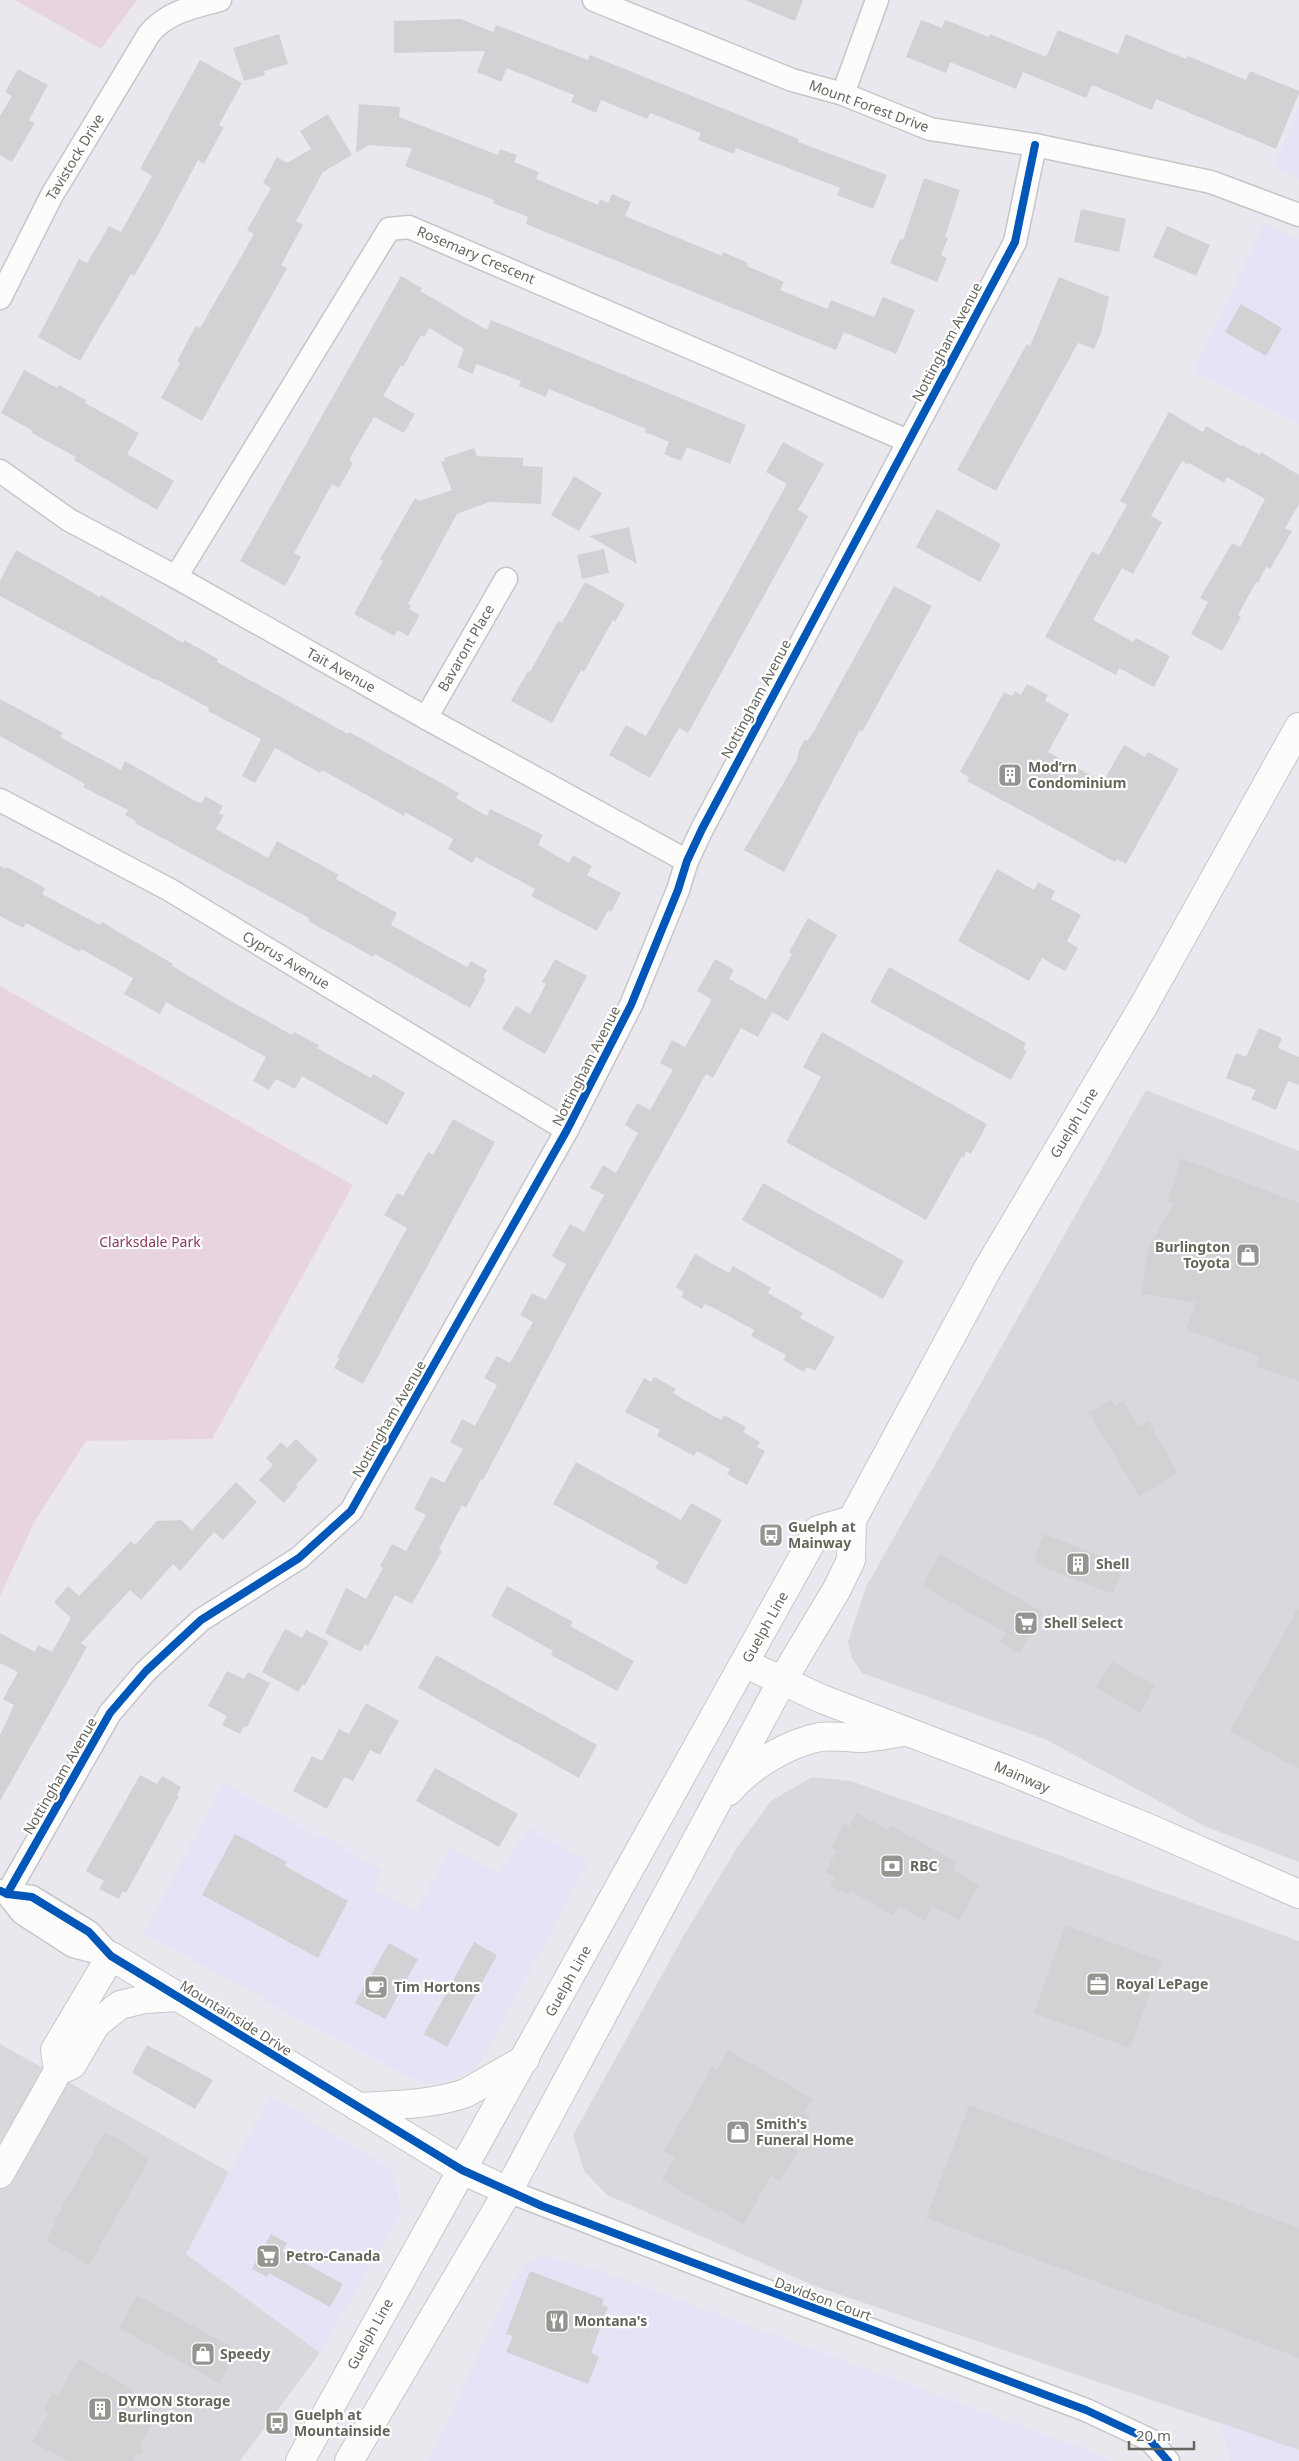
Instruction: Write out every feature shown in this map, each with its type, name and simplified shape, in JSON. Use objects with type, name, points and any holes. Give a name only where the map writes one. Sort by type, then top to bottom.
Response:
[{"type":"main road","name":"Guelph Line","points":[[349,2461],[508,2191],[782,1681],[837,1590],[851,1560],[852,1520],[987,1270],[1144,1005],[1299,727]]},
{"type":"main road","name":"Guelph Line","points":[[300,2461],[818,1530],[852,1520]]},
{"type":"main road","name":"Mainway","points":[[744,1663],[834,1704],[909,1732],[1153,1830],[1299,1894]]},
{"type":"main road","points":[[710,1816],[730,1788],[748,1773],[790,1748],[824,1736],[861,1738],[909,1732]]},
{"type":"main road","points":[[58,2071],[55,2050],[111,1956]]},
{"type":"main road","name":"Mountainside Drive","points":[[111,1956],[462,2170]]},
{"type":"main road","points":[[0,2174],[58,2071],[72,2065],[96,2024],[120,2005],[145,1999],[177,1997]]},
{"type":"main road","points":[[358,2107],[424,2103],[466,2093],[525,2059]]},
{"type":"main road","name":"Davidson Court","points":[[462,2170],[508,2191]]},
{"type":"street","name":"Tavistock Drive","points":[[0,298],[52,195],[149,34],[160,21],[189,9],[220,0]]},
{"type":"street","name":"Mount Forest Drive","points":[[594,0],[792,80],[843,94],[930,129],[1035,144],[1211,182],[1299,215]]},
{"type":"street","points":[[843,94],[877,0]]},
{"type":"street","name":"Nottingham Avenue","points":[[3,1893],[110,1713],[146,1671],[201,1620],[300,1558],[351,1511],[568,1130],[631,1005],[678,890],[687,861],[908,440],[1015,242],[1035,144]]},
{"type":"street","name":"Rosemary Crescent","points":[[176,577],[388,229],[409,227],[908,440]]},
{"type":"street","name":"Tait Avenue","points":[[0,471],[69,520],[176,577],[426,718],[687,861]]},
{"type":"street","name":"Bavaront Place","points":[[426,718],[506,579]]},
{"type":"street","name":"Cyprus Avenue","points":[[0,800],[170,890],[568,1130]]},
{"type":"street","name":"Mountainside Drive","points":[[3,1893],[32,1897],[89,1932],[111,1956]]},
{"type":"street","name":"Davidson Court","points":[[508,2191],[733,2279],[1086,2410],[1150,2440],[1168,2461]]},
{"type":"shaded area","points":[[1299,105],[1299,178],[1273,168]]},
{"type":"shaded area","points":[[1264,223],[1299,239],[1299,424],[1193,372]]},
{"type":"shaded area","points":[[1146,1090],[1299,1151],[1299,1862],[1204,1826],[1047,1740],[862,1673],[852,1658],[848,1642],[866,1587]]},
{"type":"shaded area","points":[[812,1777],[851,1781],[1299,1941],[1299,2450],[817,2287],[607,2195],[584,2171],[573,2135],[684,1935],[738,1846],[771,1801]]},
{"type":"shaded area","points":[[223,1782],[316,1836],[319,1834],[383,1870],[374,1888],[416,1912],[450,1847],[499,1874],[528,1828],[589,1861],[477,2069],[451,2081],[425,2085],[326,2034],[144,1933]]},
{"type":"shaded area","points":[[0,2044],[229,2172],[186,2254],[320,2353],[240,2461],[0,2461]]},
{"type":"shaded area","points":[[270,2095],[393,2171],[402,2211],[320,2353],[186,2254]]},
{"type":"shaded area","points":[[542,2256],[561,2259],[623,2279],[1090,2451],[1111,2461],[428,2461],[512,2282],[524,2264]]},
{"type":"shaded area","points":[[1220,2424],[1299,2450],[1299,2461],[1231,2461]]},
{"type":"green space","points":[[15,0],[137,0],[101,49]]},
{"type":"green space","name":"Clarksdale Park","points":[[0,986],[353,1185],[212,1439],[86,1441],[35,1521],[0,1596]]},
{"type":"building","points":[[745,0],[803,0],[795,21]]},
{"type":"building","points":[[461,19],[493,32],[496,25],[588,60],[590,55],[799,139],[798,142],[887,175],[873,209],[837,195],[840,188],[736,148],[734,154],[698,140],[701,133],[650,113],[647,119],[601,100],[596,113],[571,102],[574,95],[507,68],[501,82],[477,72],[485,51],[394,53],[394,21]]},
{"type":"building","points":[[921,20],[942,28],[945,20],[989,37],[990,34],[1046,57],[1058,30],[1118,54],[1126,34],[1186,59],[1188,56],[1246,80],[1250,71],[1299,91],[1299,93],[1276,149],[1156,99],[1152,110],[1092,85],[1086,98],[1023,72],[1016,89],[950,62],[946,73],[906,57]]},
{"type":"building","points":[[279,34],[288,64],[264,71],[265,75],[244,81],[233,48]]},
{"type":"building","points":[[200,60],[242,83],[219,125],[224,127],[204,164],[198,160],[134,276],[131,274],[80,361],[38,337],[79,259],[87,263],[109,226],[121,232],[152,176],[140,169]]},
{"type":"building","points":[[18,69],[48,85],[29,120],[35,123],[12,162],[0,155],[0,116],[12,96],[5,92]]},
{"type":"building","points":[[359,104],[400,107],[399,117],[498,155],[500,149],[517,155],[514,162],[539,172],[536,179],[598,205],[600,199],[608,203],[612,194],[631,202],[625,216],[722,256],[723,252],[748,263],[747,266],[784,282],[780,290],[827,309],[831,300],[874,317],[883,297],[915,310],[896,354],[844,332],[836,350],[526,224],[528,217],[493,203],[494,200],[405,166],[412,148],[368,145],[356,153]]},
{"type":"building","points":[[328,114],[352,155],[323,172],[296,221],[303,225],[281,265],[287,268],[202,421],[161,398],[180,363],[177,361],[196,326],[200,328],[254,234],[247,230],[271,188],[263,183],[277,157],[287,163],[311,149],[300,131]]},
{"type":"building","points":[[924,178],[960,190],[945,237],[948,238],[941,255],[947,258],[937,282],[890,263],[900,239],[903,240]]},
{"type":"building","points":[[1081,209],[1126,219],[1119,252],[1074,242]]},
{"type":"building","points":[[1167,226],[1210,245],[1196,276],[1153,257]]},
{"type":"building","points":[[401,276],[422,288],[420,291],[487,330],[491,320],[746,425],[730,464],[687,447],[681,461],[664,454],[669,442],[645,432],[646,429],[549,389],[546,397],[519,386],[521,381],[476,364],[473,374],[457,367],[464,349],[429,328],[424,337],[421,335],[403,367],[401,365],[383,396],[415,414],[404,433],[374,417],[349,460],[353,463],[339,488],[332,484],[294,553],[301,557],[285,586],[240,561]]},
{"type":"building","points":[[1059,277],[1109,297],[1101,333],[1094,349],[1078,343],[996,491],[957,470],[1027,344],[1030,346]]},
{"type":"building","points":[[1241,304],[1282,328],[1266,356],[1225,332]]},
{"type":"building","points":[[24,370],[57,388],[59,385],[86,400],[85,403],[139,433],[127,454],[174,481],[157,510],[74,460],[76,457],[32,433],[33,431],[1,413]]},
{"type":"building","points":[[1169,412],[1203,432],[1206,426],[1260,455],[1261,452],[1299,475],[1299,504],[1285,528],[1292,531],[1270,569],[1266,567],[1258,583],[1256,582],[1238,615],[1241,617],[1222,651],[1191,634],[1208,602],[1200,598],[1232,543],[1240,547],[1265,499],[1227,477],[1224,483],[1182,461],[1151,516],[1162,522],[1133,574],[1122,568],[1093,620],[1133,642],[1136,638],[1170,656],[1154,687],[1119,668],[1116,675],[1045,637],[1092,551],[1099,555],[1127,505],[1120,501]]},
{"type":"building","points":[[783,442],[824,464],[798,510],[808,516],[688,733],[679,728],[650,778],[609,755],[626,725],[646,736],[721,603],[787,484],[766,472]]},
{"type":"building","points":[[474,448],[477,456],[523,458],[523,466],[543,467],[541,504],[489,502],[457,514],[408,604],[411,606],[409,609],[420,615],[408,636],[398,630],[394,636],[354,614],[383,561],[380,559],[415,498],[419,501],[452,490],[441,462],[445,461],[444,458]]},
{"type":"building","points":[[574,476],[602,493],[579,531],[551,515]]},
{"type":"building","points":[[937,509],[1001,544],[980,582],[916,547]]},
{"type":"building","points":[[629,527],[637,564],[589,536]]},
{"type":"building","points":[[604,549],[609,573],[582,579],[577,555]]},
{"type":"building","points":[[16,550],[100,597],[101,595],[183,643],[184,640],[218,659],[217,662],[459,793],[456,798],[487,816],[490,809],[543,835],[538,845],[569,863],[573,855],[592,866],[587,875],[621,893],[611,912],[608,910],[597,931],[531,896],[535,889],[476,857],[472,863],[448,849],[453,839],[405,812],[404,816],[322,770],[320,773],[275,748],[255,783],[242,776],[261,739],[208,711],[209,708],[0,596],[0,581]]},
{"type":"building","points":[[585,582],[625,604],[615,622],[613,620],[584,672],[581,670],[552,723],[511,701],[528,671],[530,672],[558,621],[562,623]]},
{"type":"building","points":[[894,586],[932,606],[862,732],[860,730],[784,872],[744,850],[797,760],[799,750],[805,739],[807,741],[814,731]]},
{"type":"building","name":"Mod’rn Condominium","points":[[1027,684],[1048,695],[1045,701],[1069,714],[1048,752],[1103,782],[1124,745],[1145,757],[1148,752],[1179,769],[1126,864],[1117,859],[1115,862],[967,781],[969,777],[960,772],[1004,692],[1012,696],[1015,691],[1021,695]]},
{"type":"building","points":[[0,699],[63,733],[60,737],[121,770],[125,761],[197,802],[202,803],[205,796],[223,806],[219,813],[224,815],[216,829],[268,858],[277,841],[339,875],[336,879],[397,913],[391,925],[467,967],[471,961],[487,970],[483,978],[486,979],[470,1008],[375,954],[373,957],[308,921],[309,918],[135,823],[136,821],[125,815],[128,810],[83,787],[85,784],[0,736]]},
{"type":"building","points":[[0,866],[6,869],[7,867],[45,888],[42,894],[100,925],[102,922],[224,997],[292,1035],[294,1032],[319,1045],[317,1048],[371,1078],[373,1074],[405,1093],[387,1125],[302,1076],[295,1089],[276,1079],[269,1090],[253,1081],[266,1057],[166,1002],[160,1014],[124,994],[133,978],[81,949],[80,952],[26,923],[23,928],[0,916]]},
{"type":"building","points":[[997,869],[1034,890],[1038,882],[1055,891],[1051,899],[1081,915],[1067,941],[1078,948],[1065,971],[1042,958],[1029,981],[958,941]]},
{"type":"building","points":[[808,918],[837,935],[788,1021],[772,1012],[758,1037],[741,1028],[713,1078],[706,1074],[587,1285],[483,1480],[481,1479],[466,1508],[462,1505],[439,1549],[442,1551],[412,1604],[395,1595],[368,1646],[365,1644],[361,1652],[325,1633],[346,1588],[366,1599],[383,1568],[380,1566],[392,1544],[406,1551],[426,1515],[414,1509],[431,1476],[444,1483],[463,1449],[450,1442],[462,1419],[475,1426],[497,1385],[484,1378],[497,1356],[510,1363],[533,1322],[520,1315],[532,1293],[546,1300],[566,1264],[552,1256],[570,1224],[584,1232],[604,1195],[590,1188],[603,1165],[616,1173],[638,1133],[625,1125],[637,1103],[650,1110],[673,1070],[660,1063],[672,1040],[685,1047],[709,1005],[711,999],[697,991],[715,959],[734,970],[729,979],[766,1000],[792,954],[789,952]]},
{"type":"building","points":[[555,959],[587,976],[545,1054],[502,1029],[516,1006],[530,1014],[546,984],[542,982]]},
{"type":"building","points":[[889,967],[1026,1043],[1023,1049],[1027,1051],[1011,1080],[870,1002]]},
{"type":"building","points":[[1259,1028],[1282,1038],[1278,1048],[1299,1057],[1299,1085],[1288,1081],[1276,1110],[1251,1099],[1256,1090],[1226,1078],[1236,1053],[1246,1057]]},
{"type":"building","points":[[822,1032],[987,1124],[971,1154],[966,1151],[964,1157],[962,1156],[926,1220],[786,1142],[821,1077],[803,1067]]},
{"type":"building","points":[[453,1119],[495,1142],[363,1384],[334,1368],[339,1359],[337,1357],[407,1228],[384,1215],[397,1193],[403,1196],[428,1152],[433,1155]]},
{"type":"building","points":[[1181,1158],[1299,1203],[1299,1381],[1256,1367],[1260,1356],[1186,1330],[1196,1303],[1141,1294],[1148,1249],[1173,1204],[1168,1201]]},
{"type":"building","points":[[763,1183],[904,1261],[883,1299],[742,1220]]},
{"type":"building","points":[[695,1254],[729,1273],[733,1266],[771,1288],[768,1293],[803,1313],[800,1318],[835,1337],[815,1371],[807,1367],[804,1372],[783,1360],[786,1355],[751,1336],[754,1330],[714,1308],[705,1304],[702,1309],[681,1297],[684,1292],[676,1287]]},
{"type":"building","points":[[654,1377],[676,1389],[673,1393],[721,1420],[724,1415],[746,1427],[743,1432],[760,1442],[757,1447],[765,1451],[747,1485],[727,1474],[730,1469],[697,1451],[694,1456],[657,1436],[660,1430],[625,1412],[644,1378],[651,1382]]},
{"type":"building","points":[[1111,1400],[1115,1406],[1123,1401],[1138,1427],[1148,1421],[1178,1473],[1139,1496],[1089,1413]]},
{"type":"building","points":[[296,1439],[318,1460],[296,1485],[298,1487],[284,1503],[259,1480],[273,1465],[266,1458],[281,1442],[287,1448]]},
{"type":"building","points":[[576,1462],[681,1520],[691,1503],[722,1520],[686,1585],[655,1568],[659,1562],[553,1504]]},
{"type":"building","points":[[236,1482],[257,1502],[223,1540],[214,1532],[180,1571],[173,1564],[141,1600],[130,1590],[81,1643],[87,1647],[0,1801],[0,1735],[14,1705],[3,1699],[18,1672],[0,1663],[0,1633],[35,1652],[38,1645],[52,1652],[71,1618],[54,1602],[68,1586],[79,1596],[131,1541],[135,1545],[157,1521],[181,1520],[192,1530]]},
{"type":"building","name":"Shell","points":[[1044,1534],[1124,1565],[1113,1594],[1035,1564],[1035,1557]]},
{"type":"building","points":[[940,1554],[1043,1612],[1020,1653],[1000,1642],[1006,1633],[922,1586]]},
{"type":"building","points":[[507,1586],[573,1622],[570,1626],[634,1661],[617,1691],[551,1655],[553,1651],[491,1616]]},
{"type":"building","points":[[1299,1606],[1299,1769],[1230,1731]]},
{"type":"building","points":[[285,1629],[302,1638],[306,1630],[329,1642],[305,1685],[303,1684],[298,1692],[262,1672]]},
{"type":"building","points":[[436,1655],[597,1745],[579,1778],[418,1688]]},
{"type":"building","points":[[1112,1661],[1155,1686],[1140,1713],[1096,1688]]},
{"type":"building","points":[[227,1671],[244,1679],[248,1672],[270,1683],[247,1727],[244,1726],[240,1734],[222,1725],[227,1716],[208,1706]]},
{"type":"building","points":[[366,1703],[399,1721],[380,1755],[370,1750],[353,1781],[344,1777],[327,1809],[293,1791],[312,1756],[322,1761],[339,1729],[349,1734]]},
{"type":"building","points":[[435,1768],[518,1814],[499,1847],[416,1801]]},
{"type":"building","points":[[140,1775],[157,1784],[162,1776],[181,1787],[177,1795],[179,1796],[126,1893],[123,1891],[119,1899],[99,1889],[104,1881],[86,1871]]},
{"type":"building","name":"RBC","points":[[857,1813],[888,1830],[890,1825],[957,1862],[953,1870],[979,1885],[959,1920],[933,1906],[925,1921],[898,1906],[893,1915],[850,1891],[848,1895],[830,1885],[835,1877],[825,1872],[837,1851],[831,1847],[844,1824],[849,1827]]},
{"type":"building","points":[[235,1834],[287,1862],[285,1866],[348,1901],[318,1958],[202,1895]]},
{"type":"building","points":[[1065,1925],[1162,1961],[1130,2048],[1034,2013]]},
{"type":"building","points":[[474,1942],[497,1955],[447,2047],[424,2034]]},
{"type":"building","points":[[389,1943],[418,1959],[385,2019],[355,2003]]},
{"type":"building","points":[[147,2045],[213,2080],[195,2109],[132,2073]]},
{"type":"building","name":"Smith's Funeral Home","points":[[728,2050],[813,2099],[804,2114],[810,2117],[793,2148],[798,2151],[780,2181],[771,2176],[744,2224],[720,2210],[719,2213],[662,2180],[675,2157],[664,2151],[712,2067],[717,2070]]},
{"type":"building","points":[[969,2105],[1299,2228],[1299,2358],[926,2218]]},
{"type":"building","points":[[105,2132],[150,2158],[89,2265],[46,2240],[56,2222],[54,2221]]},
{"type":"building","points":[[271,2234],[287,2243],[282,2251],[343,2284],[330,2307],[269,2273],[267,2277],[252,2269]]},
{"type":"building","name":"Montana's","points":[[530,2271],[604,2299],[602,2305],[608,2307],[591,2353],[599,2357],[588,2384],[506,2352],[513,2336],[506,2334]]},
{"type":"building","points":[[137,2295],[237,2350],[219,2383],[119,2328]]},
{"type":"building","name":"DYMON Storage Burlington","points":[[78,2359],[133,2389],[136,2399],[159,2411],[140,2444],[143,2453],[136,2455],[133,2461],[68,2461],[32,2442],[48,2414],[44,2408],[52,2393],[59,2394]]},
{"type":"cycle path","points":[[7,1894],[110,1713],[146,1671],[201,1620],[299,1558],[351,1511],[567,1130],[631,1005],[678,890],[687,861],[702,829],[1015,242],[1035,145]]},
{"type":"cycle path","points":[[1,1891],[7,1894],[32,1897],[89,1932],[111,1956],[462,2170],[542,2206],[1086,2410],[1150,2440],[1168,2461]]},
{"type":"place","name":"Mod’rn Condominium","points":[[1010,775]]},
{"type":"place","name":"Burlington Toyota","points":[[1248,1255]]},
{"type":"place","name":"Guelph at Mainway","points":[[771,1535]]},
{"type":"place","name":"Shell","points":[[1078,1564]]},
{"type":"place","name":"Shell Select","points":[[1026,1623]]},
{"type":"place","name":"RBC","points":[[892,1866]]},
{"type":"place","name":"Royal LePage","points":[[1098,1984]]},
{"type":"place","name":"Tim Hortons","points":[[376,1987]]},
{"type":"place","name":"Smith's Funeral Home","points":[[738,2132]]},
{"type":"place","name":"Petro-Canada","points":[[268,2256]]},
{"type":"place","name":"Montana's","points":[[557,2321]]},
{"type":"place","name":"Speedy","points":[[203,2354]]},
{"type":"place","name":"DYMON Storage Burlington","points":[[100,2409]]},
{"type":"place","name":"Guelph at Mountainside","points":[[277,2423]]}]
